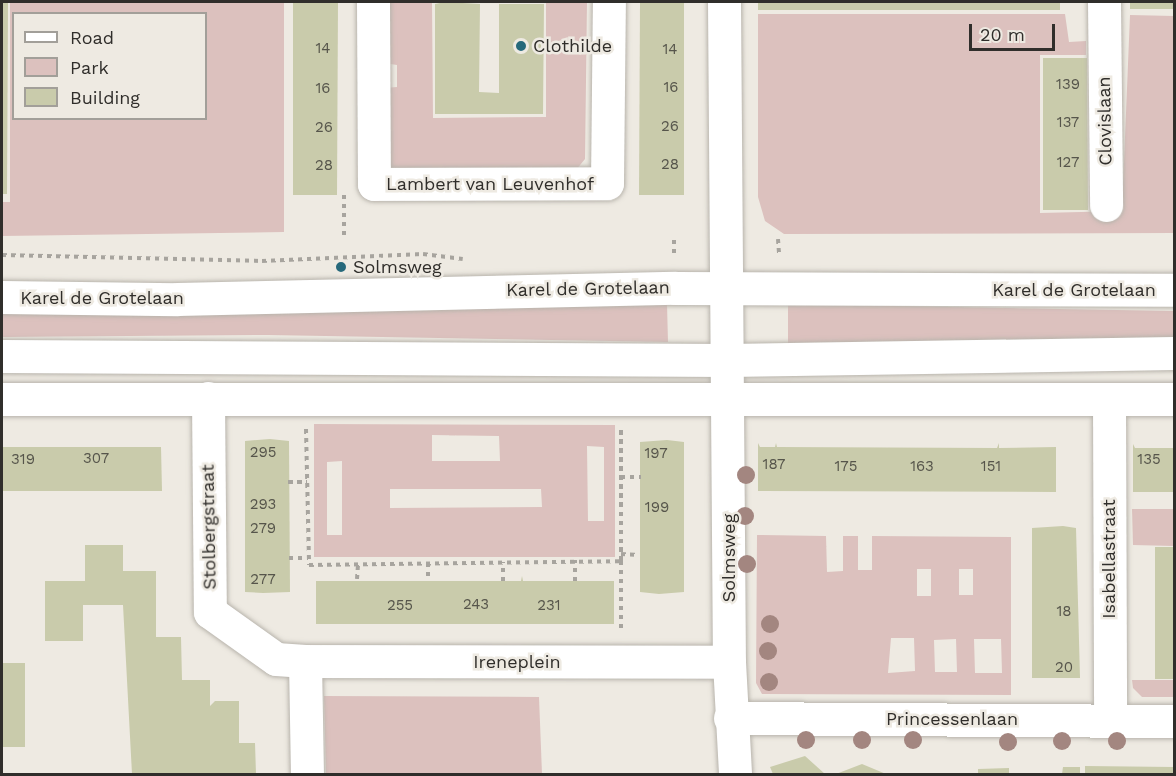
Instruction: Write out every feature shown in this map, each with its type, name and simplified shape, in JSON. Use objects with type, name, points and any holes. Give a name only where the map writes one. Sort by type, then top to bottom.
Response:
[{"type":"street","name":"Lambert van Leuvenhof","points":[[373,2],[374,184],[397,184],[607,183],[609,2]]},
{"type":"street","name":"Solmsweg","points":[[724,2],[730,718]]},
{"type":"street","name":"Clovislaan","points":[[1104,2],[1106,205]]},
{"type":"street","name":"Karel de Grotelaan","points":[[2,297],[177,299],[337,293],[728,289],[1174,290]]},
{"type":"street","points":[[2,356],[728,360],[1174,353]]},
{"type":"street","name":"Stolbergstraat","points":[[208,398],[210,612],[276,659],[305,661]]},
{"type":"street","points":[[2,399],[1174,399]]},
{"type":"street","name":"Isabellastraat","points":[[1109,399],[1110,720]]},
{"type":"street","points":[[305,661],[307,774]]},
{"type":"street","name":"Ireneplein","points":[[305,661],[729,662]]},
{"type":"street","points":[[730,718],[735,774]]},
{"type":"street","name":"Princessenlaan","points":[[730,718],[1174,720]]},
{"type":"path","points":[[778,239],[779,254]]},
{"type":"path","points":[[674,240],[674,254]]},
{"type":"path","points":[[306,418],[309,565],[621,561]]},
{"type":"path","points":[[621,419],[621,662]]},
{"type":"path","points":[[621,477],[641,477]]},
{"type":"path","points":[[288,482],[307,482]]},
{"type":"path","points":[[621,554],[639,555]]},
{"type":"path","points":[[289,558],[309,558]]},
{"type":"path","points":[[575,560],[575,580]]},
{"type":"path","points":[[503,562],[503,581]]},
{"type":"path","points":[[428,563],[428,581]]},
{"type":"path","points":[[357,579],[358,564]]},
{"type":"green space","points":[[10,2],[284,2],[284,232],[2,236],[2,202],[10,202]]},
{"type":"green space","points":[[383,2],[432,2],[433,118],[546,117],[546,2],[587,2],[585,159],[571,176],[398,178],[386,164],[384,88],[397,87],[397,65],[384,63]]},
{"type":"green space","points":[[758,14],[1065,14],[1069,42],[1086,41],[1086,55],[1040,55],[1040,213],[1122,211],[1130,15],[1174,16],[1174,233],[784,234],[765,221],[758,197]]},
{"type":"green space","points":[[667,304],[668,342],[268,335],[2,337],[2,311]]},
{"type":"green space","points":[[788,304],[1174,311],[1174,337],[788,343]]},
{"type":"green space","points":[[314,424],[615,425],[615,557],[314,557]],"holes":[[[432,435],[499,436],[500,461],[432,461]],[[587,446],[604,447],[604,521],[588,521]],[[342,461],[342,535],[327,535],[327,462]],[[390,489],[541,489],[542,507],[390,508]]]},
{"type":"green space","points":[[1132,509],[1174,509],[1174,546],[1133,545]]},
{"type":"green space","points":[[757,535],[826,536],[827,572],[843,571],[843,536],[858,536],[858,570],[872,570],[872,536],[1011,537],[1011,695],[762,694],[756,683]],"holes":[[[917,569],[931,569],[931,596],[917,596]],[[959,569],[973,569],[973,595],[959,595]],[[891,638],[914,638],[915,671],[888,673]],[[956,639],[957,672],[935,672],[934,640]],[[974,639],[1001,639],[1002,673],[975,673]]]},
{"type":"green space","points":[[1132,680],[1174,680],[1174,697],[1142,697],[1133,688]]},
{"type":"green space","points":[[324,696],[539,697],[542,774],[326,774]]},
{"type":"building","points":[[2,2],[8,2],[7,194],[2,194]]},
{"type":"building","points":[[293,2],[338,2],[337,195],[293,195]]},
{"type":"building","name":"Clothilde","points":[[445,2],[480,4],[479,92],[499,93],[499,4],[544,4],[543,114],[435,114],[435,4]]},
{"type":"building","points":[[640,2],[684,2],[684,195],[639,195]]},
{"type":"building","points":[[758,2],[1060,2],[1060,10],[758,10]]},
{"type":"building","points":[[1130,2],[1174,2],[1174,9],[1130,9]]},
{"type":"building","points":[[1043,58],[1087,58],[1088,210],[1043,210]]},
{"type":"building","points":[[270,439],[289,441],[290,592],[245,592],[245,441]]},
{"type":"building","points":[[667,440],[684,442],[684,592],[659,594],[640,592],[640,442]]},
{"type":"building","points":[[758,443],[760,447],[775,447],[776,443],[777,447],[997,448],[999,443],[999,448],[1056,447],[1056,492],[758,491]]},
{"type":"building","points":[[1133,444],[1135,448],[1174,448],[1174,492],[1133,492]]},
{"type":"building","points":[[2,447],[161,447],[162,491],[2,491]]},
{"type":"building","points":[[1063,526],[1076,528],[1080,678],[1032,678],[1032,528]]},
{"type":"building","points":[[85,545],[123,545],[123,571],[156,571],[156,637],[181,637],[182,680],[210,680],[210,706],[215,701],[239,701],[239,743],[255,743],[256,774],[132,774],[123,605],[83,605],[83,641],[45,641],[45,581],[85,581]]},
{"type":"building","points":[[1155,547],[1174,547],[1174,679],[1155,679]]},
{"type":"building","points":[[522,576],[523,581],[614,581],[614,624],[316,624],[316,581],[521,581]]},
{"type":"building","points":[[2,663],[25,663],[25,747],[2,747]]},
{"type":"building","points":[[805,756],[825,774],[773,774],[770,767]]},
{"type":"building","points":[[862,764],[886,774],[836,774]]},
{"type":"building","points":[[1085,766],[1174,767],[1174,774],[1085,774]]},
{"type":"building","points":[[1063,767],[1080,767],[1080,774],[1062,774]]},
{"type":"building","points":[[1009,768],[1009,774],[978,774],[978,769]]},
{"type":"place","name":"Clothilde","points":[[521,46]]},
{"type":"place","name":"Solmsweg","points":[[341,267]]}]
